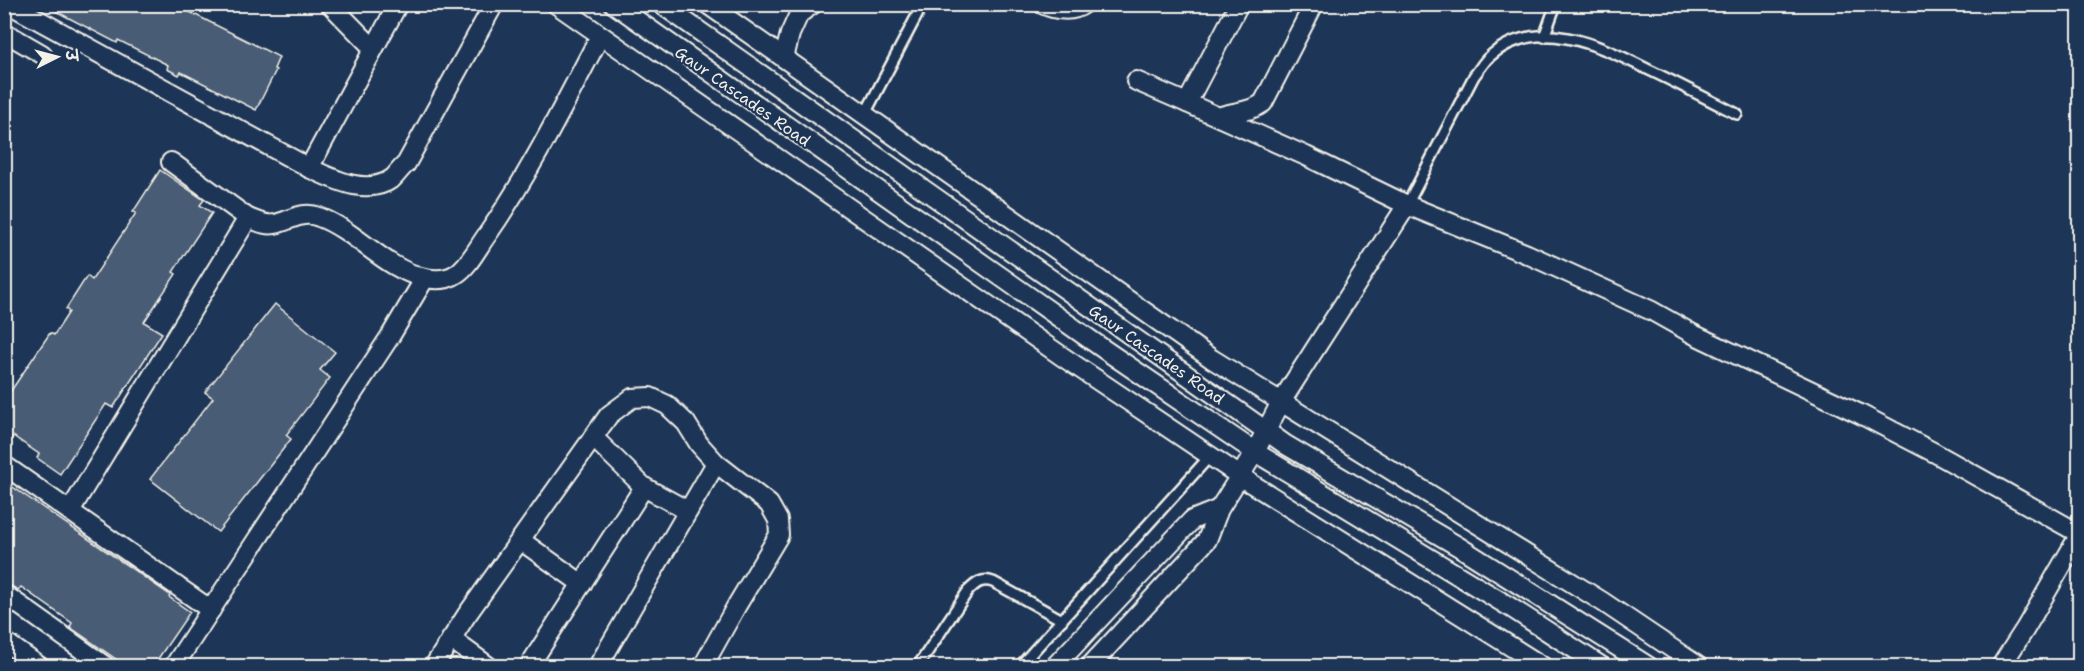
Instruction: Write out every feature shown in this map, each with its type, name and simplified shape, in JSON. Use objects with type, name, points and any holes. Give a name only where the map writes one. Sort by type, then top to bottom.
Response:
[{"type":"street","points":[[9,4],[309,168],[339,182],[360,186],[377,185],[392,178],[406,164],[494,4]]},
{"type":"street","points":[[330,4],[373,48]]},
{"type":"street","points":[[309,168],[398,4]]},
{"type":"street","points":[[556,4],[1240,477],[1542,666]]},
{"type":"street","name":"Gaur Cascades Road","points":[[614,4],[1105,350],[1255,452],[1601,666]]},
{"type":"street","name":"Gaur Cascades Road","points":[[661,4],[1286,446],[1461,548],[1648,666]]},
{"type":"street","points":[[707,4],[1183,339],[1603,602],[1698,666]]},
{"type":"street","points":[[1042,4],[1068,11],[1084,4]]},
{"type":"street","points":[[1187,103],[1239,4]]},
{"type":"street","points":[[1219,117],[1231,112],[1253,110],[1263,103],[1314,4]]},
{"type":"street","points":[[784,58],[790,34],[803,8]]},
{"type":"street","name":"Gaur Cascades Road","points":[[666,41],[682,20]]},
{"type":"street","points":[[4,32],[42,54]]},
{"type":"street","points":[[171,162],[248,218],[261,223],[274,224],[301,215],[315,215],[338,226],[403,271],[425,278],[442,280],[456,274],[472,257],[526,176],[600,36]]},
{"type":"street","points":[[1136,81],[1407,205],[1527,254],[1652,311],[1693,334],[1903,436],[2079,534],[2025,629],[2001,666]]},
{"type":"street","points":[[825,192],[843,166]]},
{"type":"street","points":[[1090,666],[1207,540],[1219,509],[1255,452],[1281,402],[1407,205]]},
{"type":"street","points":[[70,511],[248,218]]},
{"type":"street","points":[[174,666],[391,335],[425,278]]},
{"type":"street","points":[[434,666],[609,415],[632,398],[650,396],[668,405],[686,423],[699,444],[716,463],[769,504],[778,520],[779,535],[703,666]]},
{"type":"street","points":[[593,437],[644,487],[688,511]]},
{"type":"street","points":[[598,666],[716,463]]},
{"type":"street","points":[[4,465],[211,610]]},
{"type":"street","points":[[529,666],[644,487]]},
{"type":"street","points":[[1055,666],[1192,519],[1219,509]]},
{"type":"street","points":[[520,540],[582,584]]},
{"type":"street","points":[[4,594],[105,666]]},
{"type":"street","points":[[451,639],[488,666]]},
{"type":"street","points":[[4,642],[39,666]]},
{"type":"lane","points":[[866,114],[923,4]]},
{"type":"lane","points":[[1544,37],[1556,4]]},
{"type":"lane","points":[[1407,205],[1474,76],[1489,57],[1524,39],[1562,36],[1610,50],[1737,114]]},
{"type":"lane","points":[[1020,666],[1210,456]]},
{"type":"lane","points":[[918,666],[968,591],[976,583],[986,580],[993,582],[1062,620]]},
{"type":"building","points":[[42,4],[174,4],[279,57],[274,69],[276,70],[256,110],[181,72],[179,75],[167,69],[168,65],[118,40],[117,43]]},
{"type":"building","points":[[160,170],[204,200],[200,205],[212,213],[173,272],[176,274],[144,322],[162,333],[113,408],[106,404],[60,474],[37,458],[39,454],[13,436],[4,448],[4,401],[50,333],[54,335],[69,312],[66,309],[87,276],[92,280],[136,213],[133,212]]},
{"type":"building","points":[[275,304],[335,352],[320,370],[330,378],[286,435],[291,439],[218,532],[150,479],[213,398],[205,392]]},
{"type":"building","points":[[4,481],[170,595],[169,597],[190,612],[153,666],[126,666],[70,627],[72,623],[21,587],[18,590],[4,582]]}]
